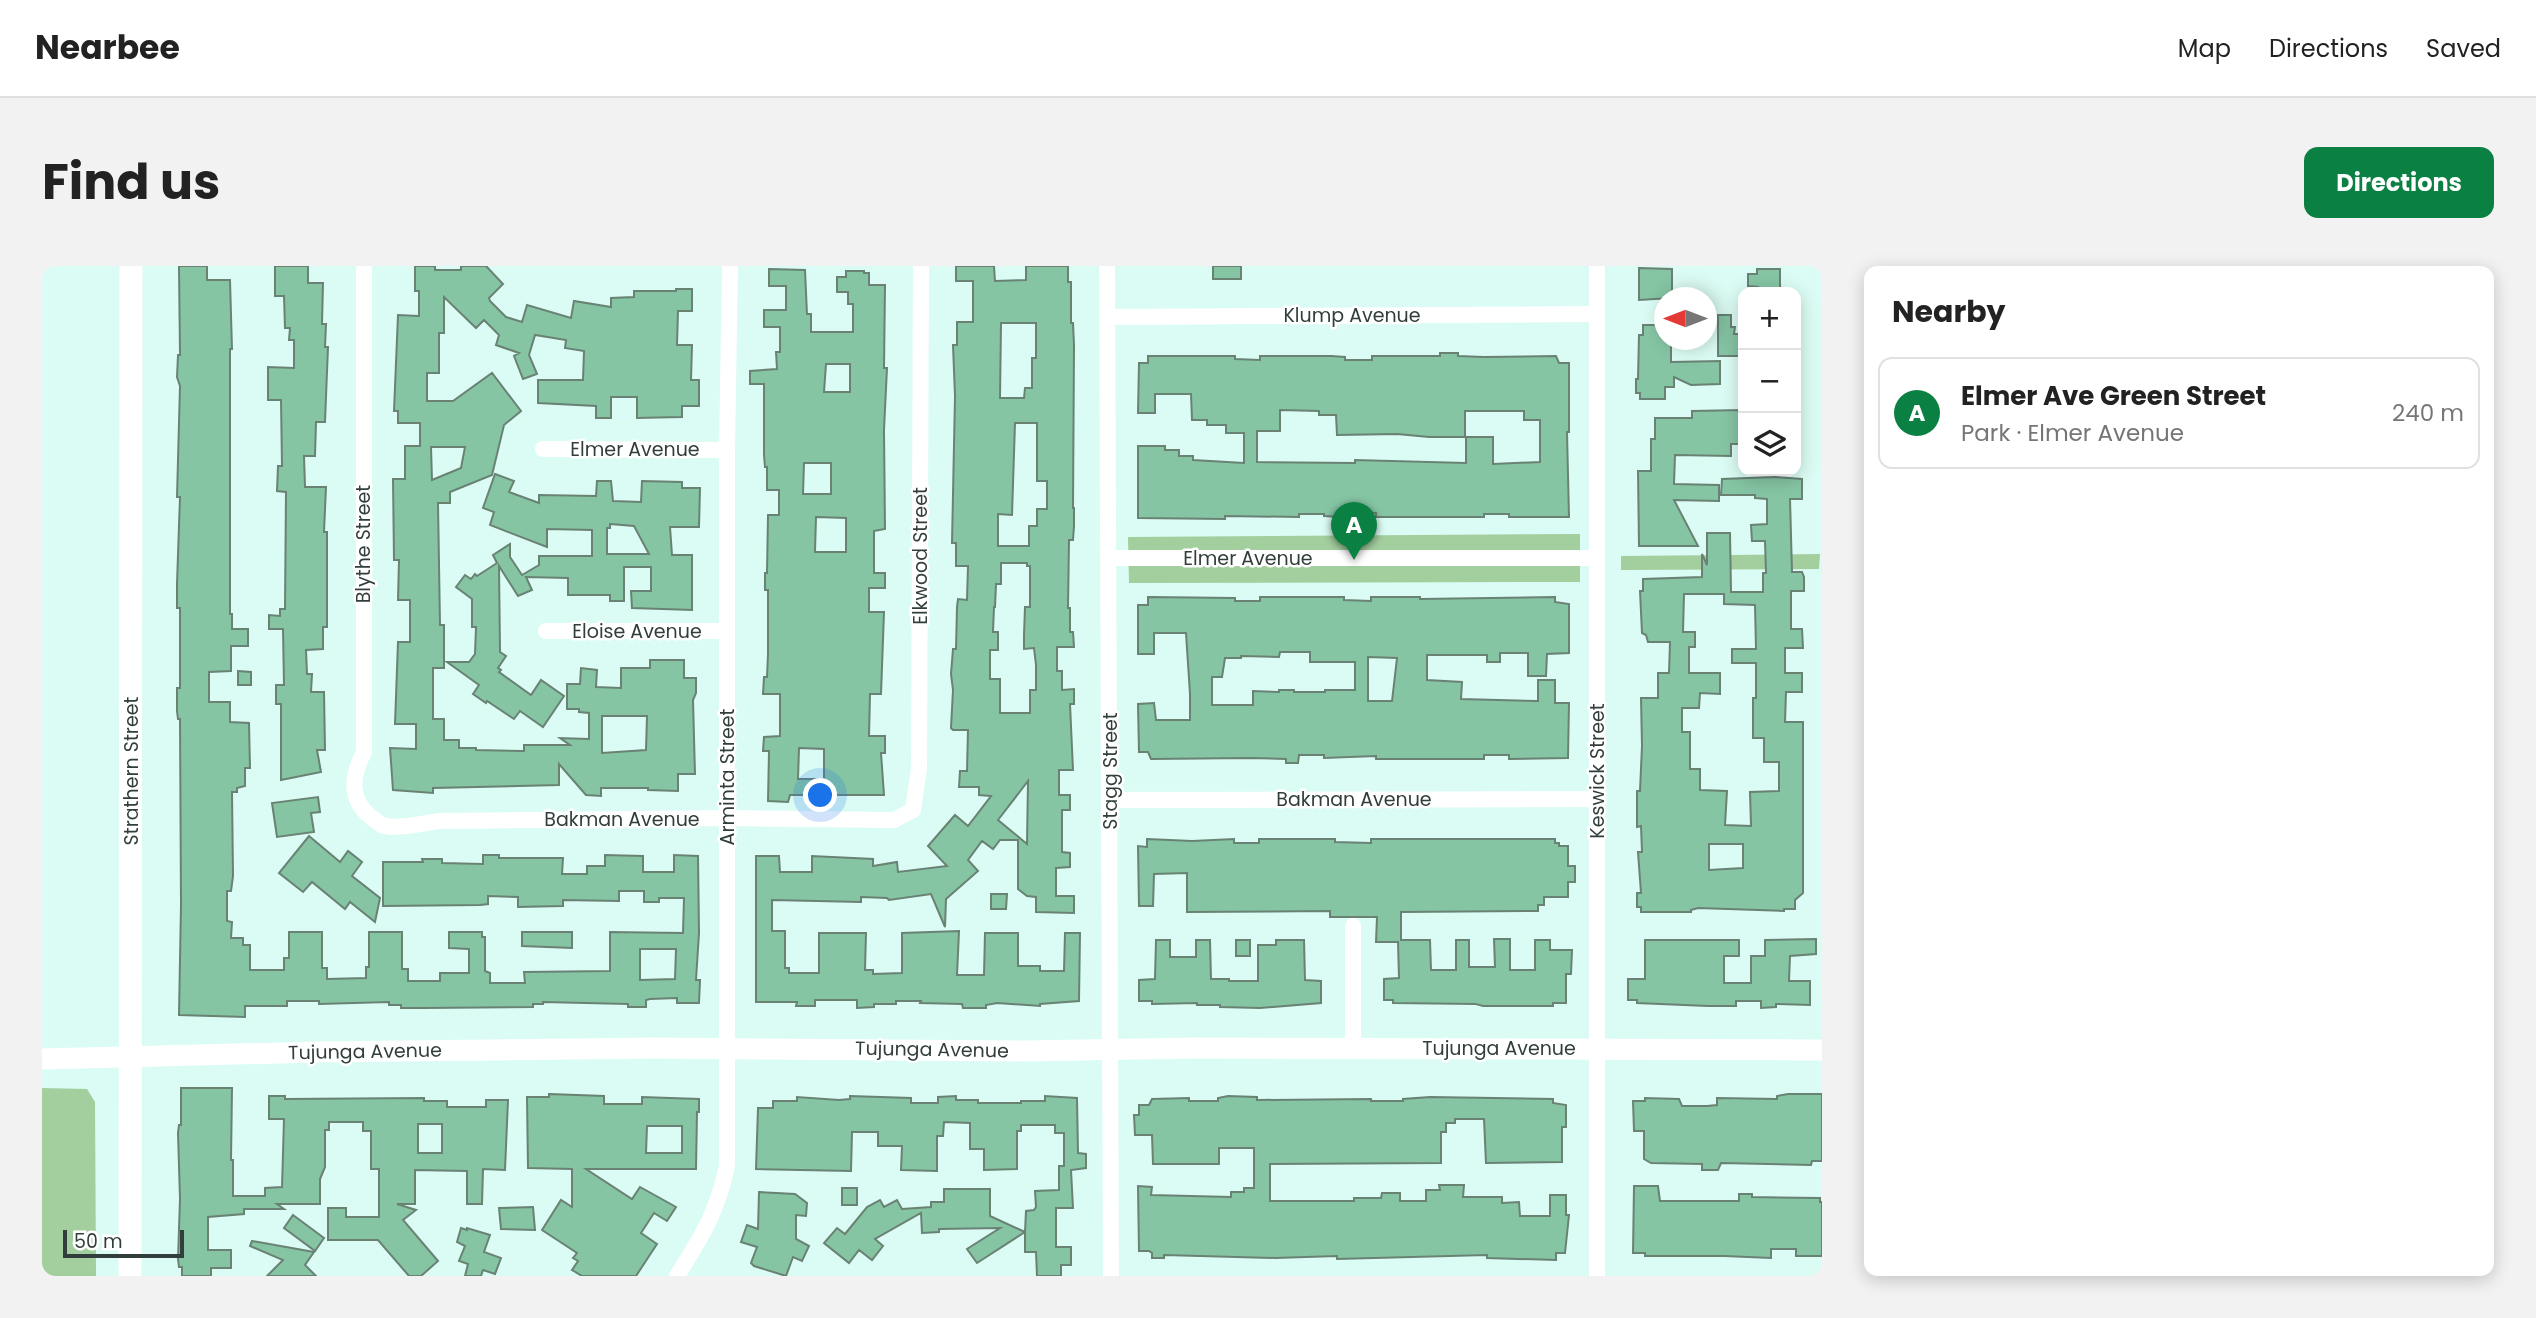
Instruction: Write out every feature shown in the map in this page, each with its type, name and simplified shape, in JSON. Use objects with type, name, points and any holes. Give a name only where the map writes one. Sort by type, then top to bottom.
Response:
[{"type":"main road","name":"Strathern Street","points":[[130,1276],[131,266]]},
{"type":"street","name":"Blythe Street","points":[[365,266],[364,752],[355,770],[354,795],[368,815]]},
{"type":"street","name":"Arminta Street","points":[[677,1276],[710,1222],[720,1199],[727,1166],[727,450],[730,266]]},
{"type":"street","name":"Elkwood Street","points":[[881,820],[894,820],[913,810],[919,768],[921,266]]},
{"type":"street","name":"Stagg Street","points":[[1107,266],[1111,1276]]},
{"type":"street","name":"Keswick Street","points":[[1597,266],[1597,1276]]},
{"type":"street","name":"Klump Avenue","points":[[1107,317],[1598,314]]},
{"type":"street","name":"Elmer Avenue","points":[[543,449],[727,450]]},
{"type":"street","name":"Elmer Avenue","points":[[1109,558],[1597,558]]},
{"type":"street","name":"Eloise Avenue","points":[[546,631],[727,631]]},
{"type":"street","name":"Bakman Avenue","points":[[1110,800],[1598,799]]},
{"type":"street","name":"Bakman Avenue","points":[[368,815],[383,826],[440,821],[727,818],[881,820]]},
{"type":"street","points":[[1353,926],[1353,1048]]},
{"type":"street","name":"Tujunga Avenue","points":[[42,1059],[307,1052],[727,1048],[1822,1050]]},
{"type":"green space","points":[[1580,534],[1580,582],[1129,583],[1128,537]]},
{"type":"green space","points":[[1820,554],[1819,569],[1621,570],[1621,556]]},
{"type":"green space","points":[[42,1088],[87,1089],[95,1102],[96,1276],[42,1276]]},
{"type":"building","points":[[179,266],[207,266],[207,280],[230,280],[230,614],[232,629],[248,629],[248,646],[231,646],[231,671],[209,672],[209,702],[230,702],[230,722],[249,723],[250,768],[245,768],[245,786],[232,792],[233,876],[231,891],[227,891],[227,921],[232,922],[231,938],[243,938],[243,945],[250,945],[250,970],[284,970],[284,958],[289,958],[289,932],[322,932],[322,968],[327,968],[327,979],[366,978],[366,967],[369,967],[369,932],[402,932],[402,969],[408,969],[408,981],[440,981],[440,973],[469,973],[469,949],[449,948],[449,932],[482,932],[482,937],[485,937],[485,971],[490,973],[490,983],[525,983],[524,972],[610,971],[610,932],[683,933],[684,898],[659,898],[659,902],[644,902],[644,891],[619,891],[619,901],[563,900],[563,906],[518,907],[518,897],[488,896],[488,904],[480,905],[383,906],[383,862],[442,859],[442,863],[483,864],[483,855],[499,855],[499,858],[563,858],[562,874],[587,874],[587,866],[605,866],[605,855],[643,856],[643,872],[674,872],[674,855],[698,856],[699,933],[696,980],[700,980],[699,1003],[677,1003],[677,998],[646,1000],[646,1007],[628,1007],[628,1004],[543,1002],[533,1004],[533,1007],[401,1008],[401,1005],[389,1005],[389,1002],[319,1004],[319,1001],[287,1001],[287,1006],[245,1006],[245,1017],[179,1015],[180,719],[177,711],[177,688],[180,688],[180,608],[177,608],[177,584],[180,497],[177,497],[180,386],[177,377],[180,355]],"holes":[[[640,949],[676,949],[675,979],[640,980]]]},
{"type":"building","points":[[275,266],[308,266],[308,283],[323,283],[322,324],[326,324],[325,347],[328,347],[325,422],[316,422],[315,456],[304,456],[305,487],[326,487],[324,532],[327,532],[327,627],[323,627],[323,649],[306,650],[307,674],[312,674],[311,692],[324,692],[325,750],[317,750],[321,772],[281,780],[281,704],[276,704],[276,685],[284,685],[283,629],[269,629],[269,615],[280,616],[280,609],[285,609],[286,492],[277,491],[278,466],[282,466],[281,400],[268,400],[268,367],[294,368],[294,340],[289,340],[290,328],[285,328],[284,296],[275,296]]},
{"type":"building","points":[[415,266],[435,266],[435,270],[461,270],[461,266],[486,266],[503,284],[489,298],[490,301],[506,317],[522,322],[527,305],[571,318],[574,301],[611,307],[611,298],[634,297],[634,291],[692,289],[692,311],[678,311],[677,345],[692,345],[691,380],[699,380],[699,406],[682,406],[682,417],[637,418],[637,397],[611,397],[611,418],[596,418],[596,406],[538,403],[538,380],[583,380],[584,351],[565,348],[566,340],[535,335],[529,355],[537,374],[523,379],[514,356],[519,353],[496,345],[499,335],[484,320],[476,328],[444,297],[444,333],[439,333],[439,373],[427,373],[427,401],[453,401],[492,373],[521,411],[504,425],[492,475],[450,492],[450,503],[438,503],[440,625],[444,625],[444,668],[433,668],[433,719],[444,719],[444,740],[459,740],[459,748],[524,751],[524,745],[570,745],[560,738],[589,739],[589,713],[579,712],[579,709],[567,709],[567,684],[580,684],[581,668],[597,670],[596,687],[621,688],[621,668],[650,668],[650,660],[684,660],[684,678],[696,678],[693,700],[695,774],[678,774],[678,791],[601,788],[601,796],[586,795],[559,764],[559,785],[433,788],[433,793],[393,790],[390,748],[416,749],[416,724],[395,724],[398,642],[410,642],[410,600],[398,600],[399,560],[394,560],[393,479],[405,479],[405,446],[420,446],[420,423],[398,423],[398,411],[394,411],[398,315],[419,316],[419,291],[415,291]],"holes":[[[431,447],[465,447],[461,468],[432,480]],[[602,716],[647,716],[646,750],[602,753]]]},
{"type":"building","points":[[956,266],[994,266],[995,281],[1026,280],[1026,266],[1068,266],[1068,282],[1071,282],[1074,345],[1074,526],[1073,540],[1069,540],[1068,608],[1074,647],[1057,647],[1057,671],[1062,671],[1062,690],[1074,689],[1074,704],[1070,704],[1073,770],[1059,770],[1059,795],[1070,795],[1070,810],[1062,810],[1062,852],[1070,853],[1070,867],[1056,868],[1056,896],[1074,896],[1074,913],[1036,912],[1036,897],[1027,896],[1018,889],[1018,840],[1000,840],[993,849],[982,841],[968,860],[978,871],[946,899],[945,927],[931,894],[889,900],[861,897],[861,902],[772,900],[772,931],[785,931],[785,968],[789,968],[789,973],[819,973],[819,933],[866,933],[865,970],[873,970],[873,974],[902,973],[902,933],[959,931],[957,975],[984,975],[985,933],[1018,933],[1018,966],[1040,966],[1040,971],[1064,971],[1065,933],[1080,933],[1079,1001],[1040,1006],[997,1003],[986,1005],[986,1008],[963,1008],[962,1004],[920,1003],[921,1001],[896,1001],[896,1004],[874,1004],[874,1007],[857,1008],[857,1000],[815,1000],[815,1006],[796,1006],[797,1002],[756,1002],[756,856],[779,856],[780,872],[812,872],[812,856],[873,859],[873,866],[897,862],[898,872],[947,866],[928,846],[955,815],[968,826],[991,796],[979,795],[979,787],[959,787],[960,771],[967,771],[968,730],[951,728],[951,674],[953,649],[956,649],[957,607],[958,599],[967,600],[968,566],[956,566],[956,543],[952,543],[955,396],[953,345],[957,345],[957,322],[973,322],[973,281],[956,281]],"holes":[[[1001,323],[1036,323],[1036,358],[1032,358],[1032,388],[1025,388],[1024,398],[1000,398]],[[1015,423],[1037,423],[1037,481],[1047,481],[1047,509],[1037,509],[1037,526],[1029,526],[1029,546],[998,546],[998,514],[1012,515]],[[1001,563],[1027,563],[1027,566],[1030,566],[1030,607],[1025,607],[1024,635],[1024,649],[1034,648],[1036,665],[1036,690],[1030,690],[1030,713],[1000,713],[1000,679],[990,679],[990,650],[998,650],[998,632],[993,632],[996,584],[1001,584]],[[1028,781],[1027,844],[998,820]]]},
{"type":"building","points":[[1213,266],[1241,266],[1241,279],[1213,279]]},
{"type":"building","points":[[1639,268],[1672,269],[1672,287],[1654,287],[1654,299],[1639,300]]},
{"type":"building","points":[[769,269],[805,270],[807,314],[811,314],[811,332],[853,332],[853,304],[848,304],[848,292],[837,292],[837,277],[846,277],[846,271],[864,271],[869,273],[869,285],[885,285],[885,529],[874,531],[874,573],[885,573],[885,588],[869,588],[869,612],[884,612],[881,694],[870,694],[869,736],[885,736],[885,753],[881,753],[884,795],[790,795],[788,802],[768,801],[769,751],[763,751],[764,737],[780,736],[780,694],[763,694],[768,654],[768,590],[765,590],[765,573],[768,515],[779,515],[779,490],[767,490],[764,384],[750,384],[750,371],[777,369],[776,352],[780,352],[780,327],[764,327],[764,310],[786,310],[786,286],[769,286]],"holes":[[[826,364],[850,364],[850,392],[824,392]],[[804,463],[831,463],[831,494],[803,494]],[[816,517],[846,518],[846,552],[815,552]],[[799,748],[824,749],[824,779],[798,779]]]},
{"type":"building","points":[[1757,269],[1780,269],[1780,287],[1748,286],[1748,274],[1757,274]]},
{"type":"building","points":[[1718,315],[1731,315],[1731,327],[1735,327],[1734,334],[1738,334],[1738,356],[1718,356]]},
{"type":"building","points":[[1643,325],[1654,325],[1654,350],[1671,350],[1671,362],[1720,361],[1720,384],[1691,385],[1674,377],[1674,387],[1665,387],[1665,399],[1640,399],[1640,393],[1636,393],[1636,379],[1639,335],[1643,335]]},
{"type":"building","points":[[1440,353],[1458,353],[1458,356],[1484,357],[1556,356],[1559,363],[1569,363],[1569,517],[1509,517],[1509,514],[1484,514],[1484,517],[1376,517],[1376,513],[1339,513],[1339,517],[1299,514],[1299,517],[1225,516],[1225,519],[1138,518],[1138,446],[1165,446],[1165,450],[1179,450],[1179,456],[1193,456],[1193,460],[1244,463],[1244,433],[1226,433],[1226,425],[1207,425],[1207,420],[1192,420],[1191,394],[1155,394],[1155,413],[1138,413],[1139,363],[1148,363],[1148,356],[1235,356],[1235,359],[1260,360],[1260,356],[1331,356],[1345,357],[1345,360],[1372,360],[1372,356],[1440,356]],"holes":[[[1280,410],[1319,411],[1319,415],[1336,415],[1337,435],[1397,434],[1429,437],[1465,437],[1465,411],[1524,411],[1524,420],[1540,420],[1540,462],[1493,464],[1493,437],[1466,437],[1466,463],[1355,460],[1355,463],[1257,462],[1257,431],[1280,431]]]},
{"type":"building","points":[[1738,410],[1738,444],[1731,444],[1731,456],[1675,455],[1674,484],[1719,485],[1719,501],[1674,500],[1698,546],[1639,546],[1638,471],[1651,471],[1651,439],[1655,439],[1655,418],[1692,418],[1692,411]]},
{"type":"building","points":[[495,474],[514,481],[509,492],[539,503],[539,495],[596,496],[597,481],[611,481],[613,501],[641,502],[642,481],[682,482],[682,488],[700,488],[699,527],[670,527],[672,555],[692,555],[692,610],[632,608],[631,591],[651,591],[651,567],[624,567],[624,601],[610,601],[610,595],[568,595],[568,578],[526,577],[532,590],[518,596],[499,566],[500,652],[506,656],[498,668],[501,670],[499,672],[531,695],[541,680],[564,696],[543,727],[520,711],[514,719],[473,694],[479,685],[447,662],[469,662],[475,654],[476,627],[472,627],[472,599],[456,587],[465,575],[471,579],[475,574],[477,576],[497,563],[493,555],[510,544],[510,557],[522,575],[539,565],[539,556],[592,556],[592,530],[547,529],[547,547],[490,525],[494,512],[483,508]],"holes":[[[610,524],[634,526],[649,554],[607,554],[607,528],[610,528]]]},
{"type":"building","points":[[1722,479],[1802,479],[1802,499],[1790,499],[1792,572],[1802,572],[1804,577],[1804,591],[1791,591],[1791,629],[1802,629],[1803,648],[1785,648],[1785,673],[1802,673],[1802,692],[1786,692],[1785,722],[1803,722],[1803,893],[1795,900],[1795,909],[1784,911],[1698,908],[1691,912],[1641,912],[1641,907],[1637,907],[1637,893],[1641,893],[1638,852],[1642,852],[1641,826],[1637,827],[1637,791],[1640,791],[1642,746],[1641,698],[1658,698],[1658,673],[1669,673],[1670,642],[1648,642],[1646,635],[1642,633],[1640,591],[1643,591],[1643,579],[1702,577],[1702,554],[1707,565],[1707,533],[1730,533],[1731,592],[1763,592],[1763,573],[1766,573],[1765,541],[1752,541],[1751,525],[1767,524],[1767,499],[1755,498],[1755,495],[1721,495]],"holes":[[[1684,594],[1724,594],[1724,604],[1755,605],[1756,649],[1732,649],[1732,663],[1756,663],[1753,738],[1764,738],[1764,762],[1779,762],[1779,791],[1750,792],[1751,826],[1725,825],[1727,791],[1700,790],[1700,769],[1690,769],[1690,732],[1682,732],[1682,708],[1699,708],[1700,693],[1720,694],[1720,673],[1689,673],[1689,647],[1695,647],[1695,632],[1683,632]],[[1709,844],[1743,844],[1743,868],[1709,870]]]},
{"type":"building","points":[[1148,597],[1235,598],[1235,601],[1260,601],[1260,597],[1344,597],[1344,600],[1371,601],[1371,597],[1555,597],[1555,602],[1569,604],[1569,653],[1547,654],[1546,676],[1528,676],[1528,653],[1500,653],[1500,662],[1487,662],[1487,655],[1427,655],[1427,680],[1462,682],[1461,699],[1538,701],[1538,680],[1555,680],[1555,703],[1569,703],[1568,758],[1509,759],[1509,755],[1484,755],[1484,759],[1376,759],[1376,756],[1324,758],[1324,755],[1299,755],[1298,763],[1286,763],[1286,759],[1250,758],[1151,759],[1148,752],[1139,752],[1138,704],[1154,703],[1156,720],[1190,720],[1190,694],[1186,633],[1154,633],[1154,654],[1138,654],[1138,605],[1148,605]],"holes":[[[1280,652],[1310,652],[1310,662],[1355,662],[1355,690],[1253,691],[1253,705],[1212,705],[1212,677],[1222,677],[1225,658],[1279,657]],[[1368,657],[1397,658],[1392,701],[1368,701]]]},
{"type":"building","points":[[238,671],[251,672],[251,685],[238,685]]},
{"type":"building","points":[[318,797],[320,812],[311,813],[314,832],[277,837],[272,803]]},
{"type":"building","points":[[309,836],[340,862],[348,851],[362,862],[352,876],[380,898],[375,922],[350,902],[345,909],[312,882],[303,892],[279,873]]},
{"type":"building","points":[[1147,839],[1234,839],[1234,843],[1259,843],[1259,839],[1335,839],[1335,842],[1371,843],[1371,839],[1555,839],[1559,846],[1568,846],[1568,866],[1575,866],[1575,882],[1568,882],[1568,897],[1544,897],[1544,905],[1538,905],[1538,911],[1401,912],[1401,940],[1430,940],[1431,970],[1456,970],[1456,940],[1469,940],[1469,967],[1495,967],[1494,939],[1510,939],[1510,970],[1535,970],[1535,940],[1550,940],[1550,950],[1572,950],[1571,974],[1566,974],[1566,1003],[1553,1003],[1553,1006],[1483,1006],[1393,1003],[1393,1000],[1384,1000],[1384,979],[1399,978],[1398,942],[1376,942],[1377,917],[1330,917],[1330,911],[1187,912],[1187,873],[1154,874],[1153,906],[1139,906],[1138,846],[1147,847]]},
{"type":"building","points":[[991,894],[1007,894],[1006,909],[991,909]]},
{"type":"building","points":[[522,932],[572,932],[572,948],[522,946]]},
{"type":"building","points":[[1816,939],[1816,954],[1790,956],[1789,981],[1810,981],[1810,1005],[1776,1004],[1776,1007],[1761,1008],[1761,1001],[1736,1001],[1736,1006],[1708,1006],[1637,1003],[1637,1000],[1628,1000],[1628,979],[1645,979],[1645,940],[1739,940],[1739,956],[1724,956],[1724,983],[1751,983],[1751,956],[1765,956],[1765,940]]},
{"type":"building","points":[[1156,940],[1170,940],[1170,957],[1196,957],[1196,940],[1210,940],[1211,979],[1258,981],[1258,945],[1276,945],[1276,940],[1304,940],[1305,980],[1321,981],[1321,1003],[1260,1008],[1220,1007],[1197,1003],[1152,1004],[1152,1001],[1139,1001],[1139,980],[1155,979]]},
{"type":"building","points":[[1236,940],[1250,940],[1250,956],[1236,956]]},
{"type":"building","points":[[181,1088],[232,1088],[233,1196],[265,1196],[265,1188],[282,1187],[284,1119],[269,1119],[269,1096],[285,1096],[285,1099],[424,1098],[424,1101],[447,1101],[447,1107],[486,1107],[486,1100],[508,1100],[505,1170],[483,1169],[482,1204],[467,1204],[467,1171],[415,1170],[415,1204],[397,1204],[416,1210],[403,1220],[438,1261],[421,1276],[409,1276],[378,1240],[328,1240],[328,1208],[346,1208],[346,1217],[379,1217],[379,1169],[371,1169],[371,1131],[363,1131],[363,1122],[329,1122],[329,1130],[325,1130],[325,1167],[320,1179],[320,1204],[277,1204],[284,1209],[244,1209],[244,1214],[208,1217],[208,1250],[231,1250],[231,1268],[211,1268],[211,1276],[182,1276],[178,1259],[178,1133],[181,1125]],"holes":[[[418,1124],[442,1124],[442,1153],[418,1153]]]},
{"type":"building","points":[[549,1094],[604,1096],[604,1104],[642,1104],[642,1097],[699,1099],[696,1169],[586,1169],[632,1199],[640,1187],[676,1207],[667,1221],[654,1213],[641,1233],[657,1244],[636,1276],[582,1276],[572,1270],[578,1261],[573,1258],[577,1253],[542,1230],[561,1200],[572,1207],[572,1169],[528,1168],[527,1097],[549,1097]],"holes":[[[647,1126],[682,1126],[682,1153],[646,1153]]]},
{"type":"building","points":[[1822,1094],[1822,1161],[1812,1161],[1811,1165],[1721,1163],[1718,1170],[1702,1170],[1702,1164],[1651,1163],[1644,1159],[1644,1131],[1634,1131],[1633,1101],[1645,1101],[1645,1098],[1679,1099],[1682,1106],[1707,1106],[1717,1105],[1717,1098],[1777,1099],[1777,1096]]},
{"type":"building","points":[[850,1096],[911,1098],[911,1103],[938,1103],[938,1097],[956,1096],[956,1100],[978,1100],[978,1103],[1045,1101],[1045,1096],[1077,1098],[1078,1153],[1086,1154],[1086,1168],[1071,1170],[1073,1208],[1056,1208],[1056,1247],[1071,1247],[1071,1265],[1061,1265],[1061,1276],[1037,1276],[1036,1252],[1025,1252],[1026,1211],[1036,1207],[1035,1191],[1059,1190],[1059,1166],[1064,1166],[1064,1133],[1055,1133],[1055,1125],[1021,1125],[1021,1131],[1017,1131],[1017,1169],[984,1170],[984,1149],[970,1149],[970,1123],[944,1122],[943,1136],[937,1136],[937,1171],[901,1170],[902,1146],[878,1146],[878,1132],[852,1132],[851,1171],[756,1169],[758,1108],[773,1108],[773,1101],[797,1101],[797,1097],[839,1100],[850,1099]]},
{"type":"building","points":[[1257,1097],[1257,1100],[1403,1101],[1430,1097],[1553,1099],[1553,1103],[1566,1105],[1566,1127],[1562,1127],[1562,1162],[1486,1163],[1484,1119],[1455,1119],[1455,1123],[1446,1123],[1446,1132],[1441,1132],[1441,1163],[1270,1164],[1270,1201],[1354,1201],[1354,1198],[1381,1198],[1382,1193],[1400,1193],[1400,1201],[1426,1201],[1426,1190],[1440,1190],[1439,1185],[1464,1185],[1463,1197],[1502,1197],[1502,1203],[1519,1202],[1520,1216],[1550,1216],[1550,1195],[1566,1195],[1566,1215],[1569,1215],[1565,1253],[1556,1253],[1556,1260],[1487,1258],[1487,1255],[1337,1259],[1337,1256],[1275,1258],[1164,1255],[1164,1258],[1152,1258],[1149,1251],[1139,1251],[1138,1186],[1152,1187],[1151,1195],[1231,1197],[1231,1192],[1244,1192],[1244,1188],[1254,1188],[1254,1148],[1219,1148],[1219,1164],[1153,1164],[1152,1135],[1135,1135],[1134,1115],[1139,1115],[1139,1105],[1149,1105],[1152,1099],[1189,1098],[1189,1101],[1218,1101],[1218,1098]]},
{"type":"building","points":[[1634,1186],[1658,1186],[1660,1201],[1739,1201],[1739,1194],[1752,1194],[1752,1197],[1820,1198],[1822,1256],[1796,1256],[1796,1249],[1771,1249],[1771,1258],[1645,1256],[1645,1253],[1633,1253]]},
{"type":"building","points":[[842,1188],[857,1188],[857,1205],[842,1205]]},
{"type":"building","points":[[944,1189],[990,1189],[990,1216],[1025,1232],[977,1263],[967,1249],[1000,1228],[939,1229],[939,1232],[922,1233],[921,1213],[875,1239],[883,1246],[872,1260],[859,1250],[849,1263],[824,1243],[837,1228],[845,1234],[867,1207],[880,1200],[884,1207],[897,1200],[902,1209],[931,1207],[931,1202],[944,1202]]},
{"type":"building","points":[[759,1192],[795,1194],[807,1203],[806,1216],[796,1215],[796,1239],[809,1246],[802,1261],[793,1257],[786,1276],[754,1266],[751,1263],[757,1247],[741,1242],[747,1225],[758,1229]]},
{"type":"building","points":[[533,1207],[535,1230],[501,1229],[499,1208]]},
{"type":"building","points":[[293,1215],[324,1238],[315,1251],[284,1228]]},
{"type":"building","points":[[461,1228],[490,1235],[484,1252],[501,1258],[495,1274],[483,1270],[481,1276],[465,1276],[468,1264],[459,1261],[465,1246],[457,1242]]},
{"type":"building","points":[[252,1241],[314,1252],[305,1265],[316,1276],[267,1276],[283,1260],[250,1246]]},
{"type":"place","name":"Elmer Ave Green Street","points":[[1354,560]]}]
